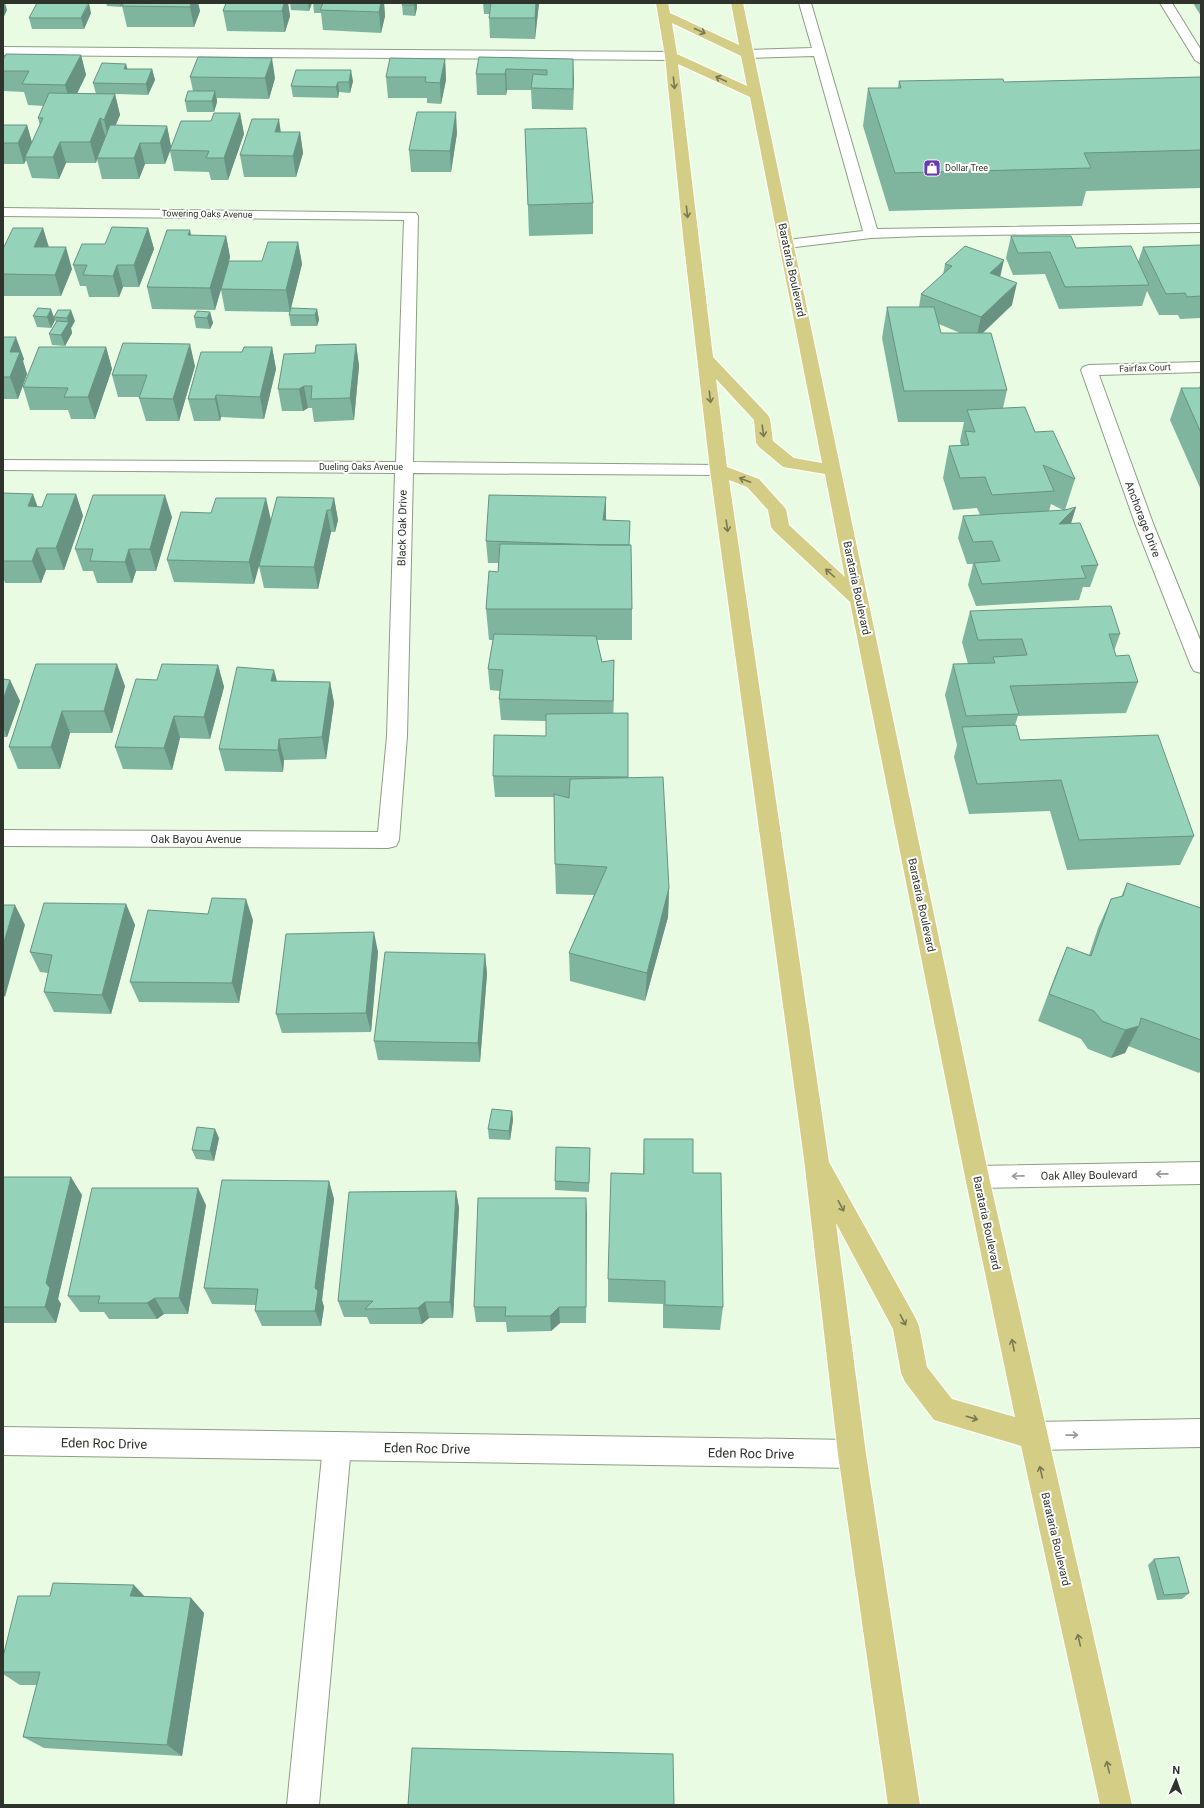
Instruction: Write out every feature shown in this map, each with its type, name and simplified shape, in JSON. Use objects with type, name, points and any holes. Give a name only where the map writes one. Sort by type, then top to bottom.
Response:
[{"type":"main road","name":"Barataria Boulevard","points":[[737,3],[977,1176],[1033,1436],[1116,1805]]},
{"type":"main road","points":[[664,9],[748,54]]},
{"type":"main road","points":[[664,9],[671,56],[690,236],[705,358],[816,1159],[852,1454],[904,1805]]},
{"type":"main road","points":[[671,56],[756,95]]},
{"type":"main road","points":[[705,358],[762,419],[765,443],[789,463],[833,470]]},
{"type":"main road","points":[[720,470],[753,483],[777,509],[780,528],[859,600]]},
{"type":"main road","points":[[816,1159],[906,1326],[915,1373],[944,1410],[1033,1436]]},
{"type":"street","points":[[805,3],[871,234]]},
{"type":"street","points":[[1166,3],[1201,60]]},
{"type":"street","points":[[3,51],[671,56]]},
{"type":"street","points":[[748,54],[819,52]]},
{"type":"street","name":"Towering Oaks Avenue","points":[[3,212],[411,216]]},
{"type":"street","name":"Black Oak Drive","points":[[388,840],[397,736],[403,468],[411,216]]},
{"type":"street","points":[[787,244],[871,234],[922,232],[1201,228]]},
{"type":"street","name":"Fairfax Court","points":[[1089,370],[1201,367]]},
{"type":"street","name":"Anchorage Drive","points":[[1089,370],[1145,526],[1201,666]]},
{"type":"street","name":"Dueling Oaks Avenue","points":[[3,465],[720,470]]},
{"type":"street","name":"Oak Bayou Avenue","points":[[3,838],[388,840]]},
{"type":"street","name":"Oak Alley Boulevard","points":[[977,1176],[1201,1173]]},
{"type":"street","points":[[1033,1436],[1201,1433]]},
{"type":"street","name":"Eden Roc Drive","points":[[3,1441],[852,1454]]},
{"type":"street","points":[[303,1805],[337,1446]]},
{"type":"building","points":[[37,3],[88,3],[81,18],[29,18]]},
{"type":"building","points":[[124,3],[191,3],[190,7],[122,6]]},
{"type":"building","points":[[226,3],[284,3],[282,11],[223,11]]},
{"type":"building","points":[[323,3],[381,3],[379,12],[320,10]]},
{"type":"building","points":[[403,3],[414,3],[414,5],[402,5]]},
{"type":"building","points":[[491,3],[536,3],[535,18],[489,18]]},
{"type":"building","points":[[6,54],[81,55],[65,85],[22,84],[29,71],[3,71],[3,60]]},
{"type":"building","points":[[198,57],[272,58],[265,78],[190,77]]},
{"type":"building","points":[[479,57],[573,59],[573,89],[531,88],[533,74],[547,75],[547,70],[506,69],[505,74],[476,74]]},
{"type":"building","points":[[390,58],[445,59],[440,83],[425,82],[426,77],[386,77]]},
{"type":"building","points":[[102,63],[126,64],[124,69],[152,69],[146,84],[93,83]]},
{"type":"building","points":[[296,70],[351,70],[349,82],[338,82],[336,87],[291,86]]},
{"type":"building","points":[[1201,77],[1201,150],[1084,153],[1091,168],[895,173],[868,88],[901,88],[899,81],[1003,79],[1004,82]]},
{"type":"building","points":[[188,91],[215,91],[212,101],[185,101]]},
{"type":"building","points":[[49,93],[115,94],[104,120],[100,118],[90,142],[60,142],[53,157],[25,157],[43,118],[38,118]]},
{"type":"building","points":[[417,112],[456,112],[450,151],[409,150]]},
{"type":"building","points":[[214,113],[240,113],[224,158],[206,158],[209,151],[170,150],[181,121],[211,121]]},
{"type":"building","points":[[252,119],[279,119],[275,132],[300,132],[293,156],[240,155]]},
{"type":"building","points":[[3,125],[27,125],[18,143],[3,143]]},
{"type":"building","points":[[110,125],[167,126],[160,143],[140,143],[134,158],[97,158]]},
{"type":"building","points":[[586,128],[593,203],[528,205],[525,129]]},
{"type":"building","points":[[112,227],[148,228],[134,265],[117,265],[113,276],[83,275],[87,265],[73,265],[82,244],[105,244]]},
{"type":"building","points":[[13,228],[43,228],[34,247],[66,247],[55,275],[3,274],[3,249]]},
{"type":"building","points":[[167,230],[190,230],[188,235],[226,236],[210,288],[147,287]]},
{"type":"building","points":[[1011,236],[1071,236],[1076,248],[1131,246],[1149,285],[1065,287],[1050,252],[1018,253]]},
{"type":"building","points":[[268,242],[298,242],[286,290],[221,289],[229,261],[262,261]]},
{"type":"building","points":[[1201,245],[1201,296],[1187,297],[1185,293],[1166,294],[1143,247]]},
{"type":"building","points":[[965,246],[1004,260],[990,273],[1017,283],[981,317],[921,294],[952,266],[945,264]]},
{"type":"building","points":[[887,307],[934,307],[941,333],[991,333],[1007,390],[904,391]]},
{"type":"building","points":[[38,308],[51,309],[47,317],[33,316]]},
{"type":"building","points":[[291,308],[317,309],[315,315],[289,315]]},
{"type":"building","points":[[58,310],[71,310],[67,318],[54,317]]},
{"type":"building","points":[[197,311],[210,312],[207,318],[194,317]]},
{"type":"building","points":[[57,321],[69,322],[61,335],[49,334]]},
{"type":"building","points":[[3,337],[16,337],[10,352],[20,352],[10,377],[3,377]]},
{"type":"building","points":[[123,343],[190,344],[173,399],[139,398],[147,375],[112,375]]},
{"type":"building","points":[[356,344],[350,398],[311,399],[312,386],[304,386],[299,389],[278,389],[284,354],[315,353],[316,345]]},
{"type":"building","points":[[39,347],[106,347],[88,397],[64,397],[68,388],[23,387]]},
{"type":"building","points":[[244,347],[272,347],[260,397],[216,395],[215,399],[188,399],[201,352],[242,352]]},
{"type":"building","points":[[1181,388],[1201,388],[1201,433]]},
{"type":"building","points":[[1025,407],[1035,432],[1053,431],[1075,479],[1043,465],[1054,491],[992,495],[985,477],[960,478],[949,446],[969,445],[965,431],[975,432],[967,410]]},
{"type":"building","points":[[3,493],[33,494],[28,506],[42,507],[47,494],[76,494],[56,548],[37,548],[32,561],[3,561]]},
{"type":"building","points":[[93,495],[165,495],[150,549],[129,549],[125,562],[90,561],[93,549],[75,549]]},
{"type":"building","points":[[489,495],[606,497],[603,520],[630,521],[629,545],[486,541]]},
{"type":"building","points":[[277,497],[334,498],[331,510],[327,510],[314,567],[259,566]]},
{"type":"building","points":[[216,498],[266,498],[249,562],[167,560],[181,512],[211,513]]},
{"type":"building","points":[[1076,507],[1059,524],[1080,523],[1098,565],[1081,566],[1086,578],[982,584],[974,563],[1000,561],[992,541],[973,542],[963,516],[1065,510]]},
{"type":"building","points":[[500,544],[631,545],[632,609],[486,609],[489,571],[498,572]]},
{"type":"building","points":[[1111,606],[1120,634],[1109,634],[1116,656],[1129,655],[1138,682],[1010,686],[1019,714],[966,716],[953,664],[995,663],[993,657],[1027,655],[1022,639],[978,640],[970,611]]},
{"type":"building","points":[[494,634],[596,636],[602,662],[614,660],[613,701],[499,699],[503,670],[488,669]]},
{"type":"building","points":[[36,664],[117,664],[104,711],[62,711],[51,747],[9,747]]},
{"type":"building","points":[[162,664],[218,665],[204,717],[174,716],[164,748],[115,747],[136,679],[157,680]]},
{"type":"building","points":[[237,667],[274,670],[271,681],[330,682],[322,737],[279,739],[278,750],[219,749]]},
{"type":"building","points":[[3,679],[10,680],[3,700]]},
{"type":"building","points":[[628,713],[628,777],[493,776],[494,735],[546,736],[546,714]]},
{"type":"building","points":[[1016,725],[1020,740],[1158,735],[1194,836],[1079,840],[1061,780],[977,784],[962,727]]},
{"type":"building","points":[[663,777],[669,888],[647,973],[569,953],[607,867],[555,864],[554,794],[569,798],[570,779]]},
{"type":"building","points":[[1127,883],[1201,908],[1201,1040],[1141,1018],[1139,1026],[1125,1030],[1102,1021],[1094,1011],[1049,994],[1067,947],[1091,956],[1111,899],[1123,896]]},
{"type":"building","points":[[212,898],[246,899],[232,983],[130,982],[148,910],[208,914]]},
{"type":"building","points":[[44,903],[126,904],[102,995],[44,992],[52,955],[30,952]]},
{"type":"building","points":[[3,905],[15,905],[3,945]]},
{"type":"building","points":[[374,932],[366,1013],[276,1014],[286,934]]},
{"type":"building","points":[[385,952],[485,954],[478,1043],[374,1041]]},
{"type":"building","points":[[492,1109],[512,1111],[509,1131],[488,1129]]},
{"type":"building","points":[[197,1127],[215,1129],[210,1151],[192,1150]]},
{"type":"building","points":[[644,1139],[693,1139],[693,1173],[721,1173],[723,1307],[665,1305],[665,1281],[608,1279],[611,1173],[644,1174]]},
{"type":"building","points":[[556,1147],[590,1148],[589,1183],[555,1181]]},
{"type":"building","points":[[3,1177],[71,1177],[46,1283],[50,1288],[45,1307],[3,1307]]},
{"type":"building","points":[[222,1180],[329,1181],[315,1288],[318,1291],[315,1311],[255,1311],[258,1289],[204,1288]]},
{"type":"building","points":[[92,1188],[198,1188],[179,1298],[155,1298],[147,1303],[98,1303],[100,1296],[68,1296]]},
{"type":"building","points":[[456,1191],[450,1302],[425,1302],[418,1308],[365,1309],[373,1301],[338,1301],[349,1192]]},
{"type":"building","points":[[478,1198],[586,1198],[586,1307],[559,1307],[550,1316],[505,1316],[506,1307],[474,1307]]},
{"type":"building","points":[[1179,1557],[1189,1593],[1164,1595],[1154,1559]]},
{"type":"building","points":[[53,1583],[134,1585],[130,1596],[191,1598],[167,1745],[23,1737],[40,1672],[3,1672],[3,1657],[18,1596],[50,1596]]},
{"type":"building","points":[[412,1748],[673,1754],[674,1805],[408,1805]]},
{"type":"place","name":"Dollar Tree","points":[[932,168]]}]
